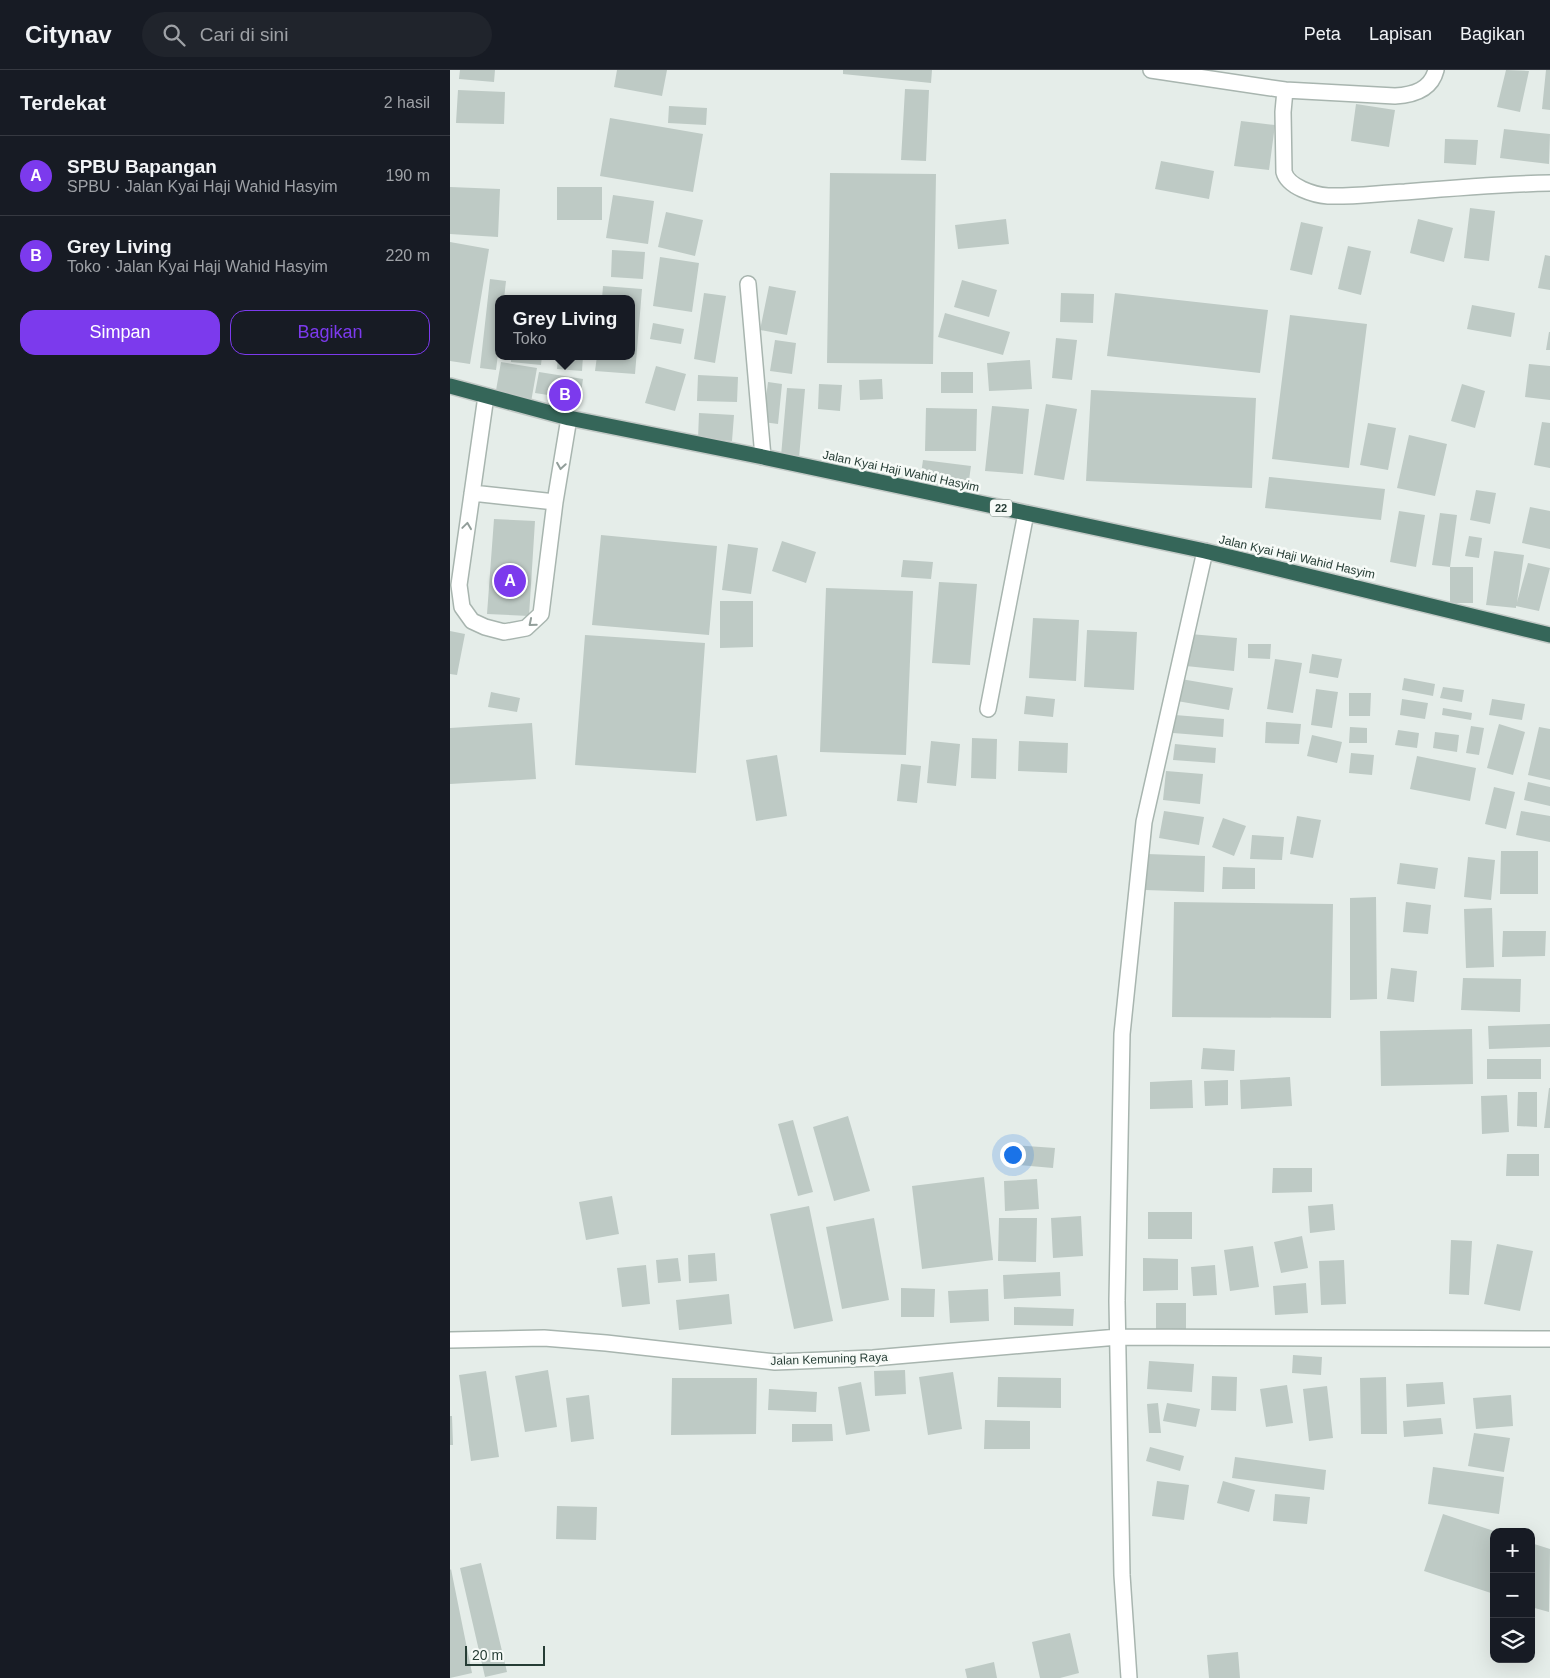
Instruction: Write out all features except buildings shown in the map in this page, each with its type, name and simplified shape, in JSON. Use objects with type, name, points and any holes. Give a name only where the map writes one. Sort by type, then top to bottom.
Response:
[{"type":"highway","name":"Jalan Kyai Haji Wahid Hasyim","points":[[450,386],[569,418],[1206,551],[1550,635]]},
{"type":"street","points":[[1151,70],[1285,90],[1395,96],[1409,95],[1427,86],[1434,79],[1436,70]]},
{"type":"street","points":[[1285,90],[1283,112],[1284,172],[1288,180],[1313,193],[1327,196],[1357,195],[1550,183]]},
{"type":"street","points":[[748,284],[763,457]]},
{"type":"street","points":[[486,396],[459,585],[462,607],[472,621],[485,627],[504,632],[526,628],[541,614],[555,502],[569,418]]},
{"type":"street","points":[[472,493],[555,502]]},
{"type":"street","points":[[988,709],[1026,513]]},
{"type":"street","points":[[1129,1678],[1122,1575],[1118,1337],[1118,1194],[1122,1034],[1144,822],[1206,551]]},
{"type":"street","name":"Jalan Kemuning Raya","points":[[450,1340],[544,1338],[775,1362],[873,1358],[1118,1337],[1550,1339]]},
{"type":"place","name":"Grey Living","points":[[565,395]]},
{"type":"place","name":"SPBU Bapangan","points":[[510,581]]}]
